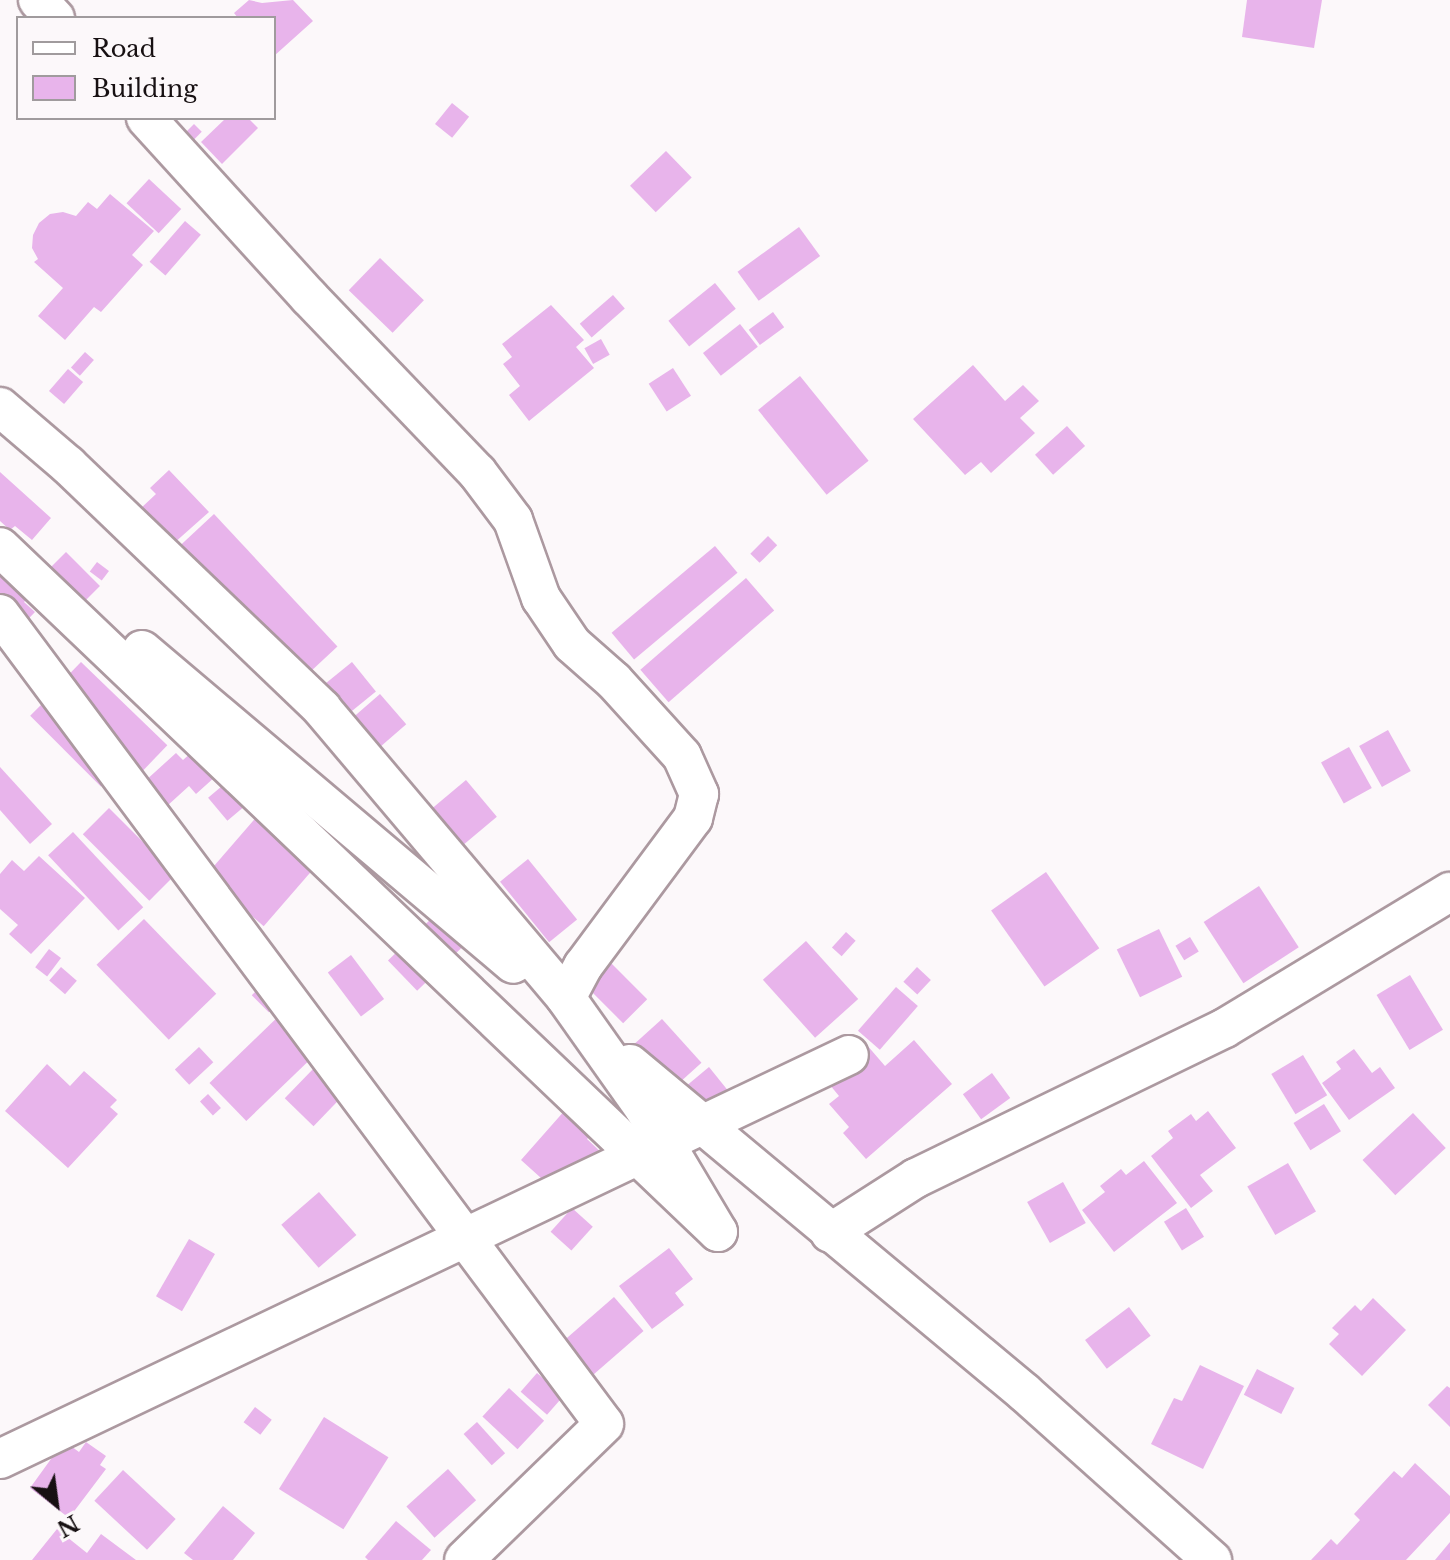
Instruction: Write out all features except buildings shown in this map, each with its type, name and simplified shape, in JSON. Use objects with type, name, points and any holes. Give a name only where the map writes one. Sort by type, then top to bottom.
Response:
[{"type":"street","points":[[38,0],[53,16]]},
{"type":"street","points":[[148,120],[309,297],[477,472],[513,520],[541,598],[572,644],[614,681],[682,756],[699,794],[693,818],[589,957],[566,998]]},
{"type":"street","points":[[0,407],[68,465],[322,709],[566,998],[644,1108],[718,1232],[0,547]]},
{"type":"street","points":[[0,529],[830,1233],[1025,1393],[1212,1560]]},
{"type":"street","points":[[0,614],[604,1424],[464,1560]]},
{"type":"street","points":[[830,1233],[916,1178],[1225,1028],[1450,892]]},
{"type":"street","points":[[0,1459],[849,1055]]}]
